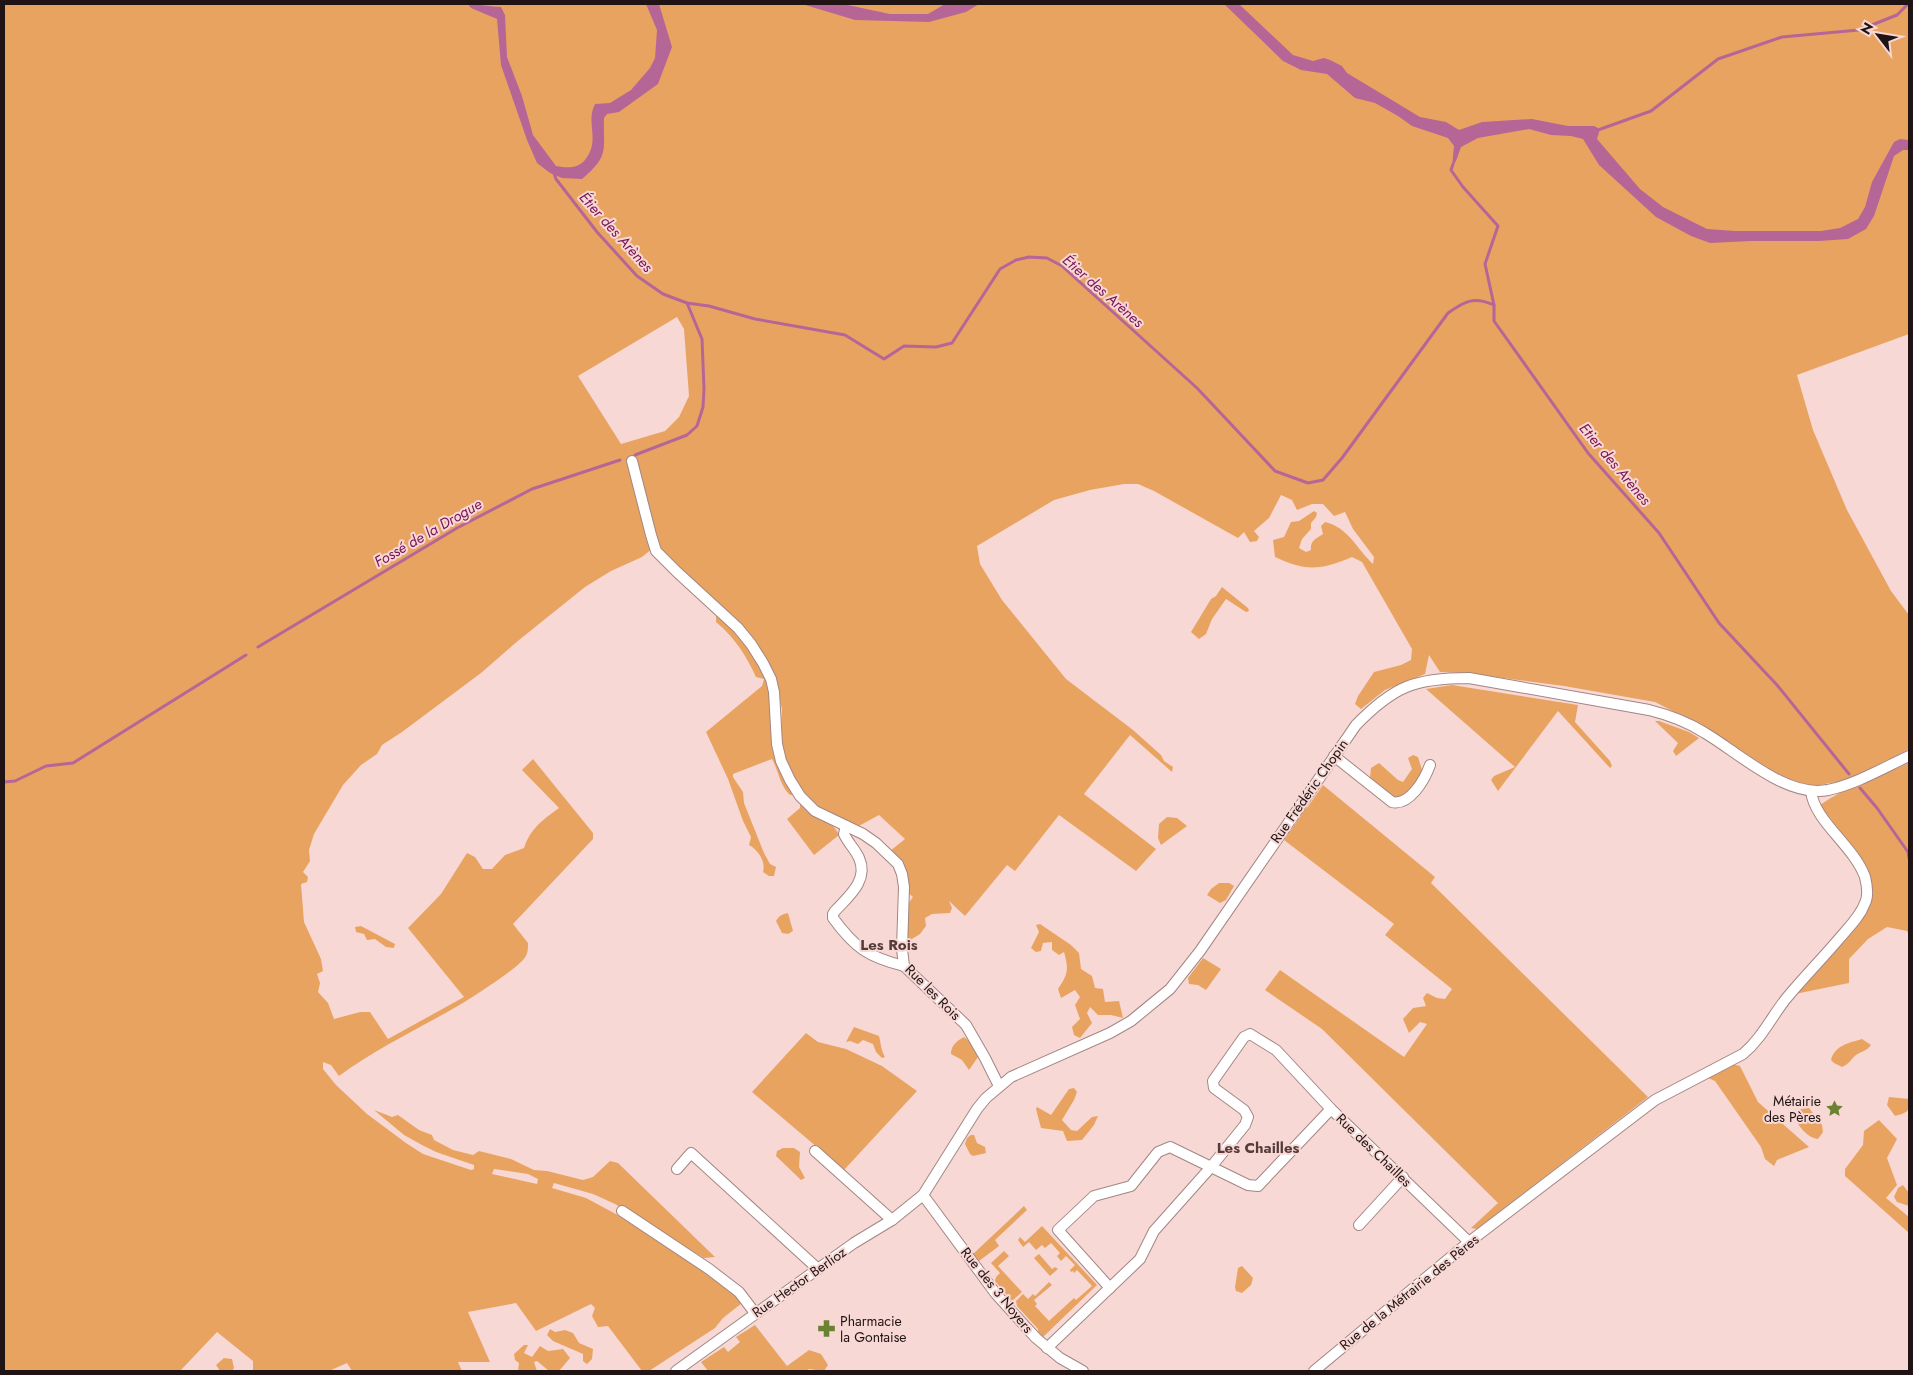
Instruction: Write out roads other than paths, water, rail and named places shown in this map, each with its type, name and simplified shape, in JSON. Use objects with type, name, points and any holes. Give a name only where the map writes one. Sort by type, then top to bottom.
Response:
[{"type":"street","name":"Rue les Rois","points":[[632,461],[656,551],[738,628],[751,644],[771,679],[776,707],[777,744],[781,761],[800,796],[815,811],[863,834],[876,843],[898,864],[902,874],[905,901],[902,950],[904,966],[966,1025],[999,1086]]},
{"type":"street","name":"Rue Frédéric Chopin","points":[[924,1195],[976,1109],[999,1086],[1011,1077],[1110,1033],[1131,1021],[1170,988],[1200,951],[1356,725],[1376,705],[1397,691],[1422,681],[1442,678],[1469,678],[1649,710],[1667,715],[1704,732],[1778,780],[1797,788],[1811,791]]},
{"type":"street","points":[[1334,756],[1392,802],[1399,803],[1407,800],[1426,776],[1430,765]]},
{"type":"street","points":[[1811,791],[1827,790],[1848,784],[1909,756]]},
{"type":"street","name":"Rue de la Métrairie des Pères","points":[[1314,1371],[1469,1242],[1655,1100],[1743,1054],[1752,1047],[1786,999],[1856,920],[1866,902],[1868,889],[1864,876],[1852,854],[1818,811],[1812,799],[1811,791]]},
{"type":"street","points":[[846,826],[844,834],[859,857],[862,872],[858,884],[835,910],[833,918],[853,942],[867,953],[880,960],[904,966]]},
{"type":"street","points":[[1047,1348],[1140,1259],[1154,1231],[1212,1167],[1245,1125],[1248,1117],[1244,1110],[1214,1088],[1213,1081],[1244,1037],[1250,1034],[1276,1050],[1331,1109]]},
{"type":"street","name":"Rue des Chailles","points":[[1212,1167],[1248,1185],[1258,1186],[1331,1109],[1469,1242]]},
{"type":"street","points":[[1110,1288],[1058,1230],[1094,1196],[1131,1186],[1158,1152],[1164,1148],[1170,1147],[1178,1150],[1212,1167]]},
{"type":"street","points":[[815,1151],[892,1220]]},
{"type":"street","points":[[677,1169],[691,1153],[818,1269]]},
{"type":"street","points":[[1359,1225],[1403,1177]]},
{"type":"street","name":"Rue Hector Berlioz","points":[[676,1371],[854,1243],[892,1220],[924,1195]]},
{"type":"street","name":"Rue des 3 Noyers","points":[[924,1195],[996,1294],[1047,1348],[1083,1371]]},
{"type":"street","points":[[622,1211],[710,1268],[739,1292],[755,1313]]},
{"type":"waterway","points":[[1598,130],[1651,111],[1718,59],[1782,37],[1859,30],[1897,15],[1908,4]]},
{"type":"waterway","name":"Etier des Arènes","points":[[1453,164],[1451,170],[1463,187],[1498,226],[1485,264],[1494,305],[1494,321],[1588,453],[1659,533],[1719,623],[1777,685],[1849,774]]},
{"type":"waterway","name":"Étier des Arènes","points":[[554,173],[556,179],[597,232],[637,276],[663,294],[687,303],[709,306],[755,319],[845,335],[884,359],[904,346],[936,347],[952,343],[1000,269],[1016,260],[1029,257],[1047,258],[1062,266],[1197,388],[1275,471],[1308,483],[1323,480],[1342,458],[1448,313],[1460,305],[1475,300],[1494,305]]},
{"type":"waterway","name":"Fossé de la Drogue","points":[[635,455],[687,435],[697,426],[703,407],[702,339],[687,303]]},
{"type":"waterway","name":"Fossé de la Drogue","points":[[258,647],[457,528],[532,489],[620,460]]},
{"type":"waterway","name":"Fossé de la Drogue","points":[[4,782],[15,781],[46,766],[73,763],[246,655]]},
{"type":"waterway","name":"Étier des Arènes","points":[[1860,788],[1877,808],[1908,852],[1909,858]]},
{"type":"place","name":"Métairie des Pères","points":[[1835,1109]]},
{"type":"place","name":"Pharmacie la Gontaise","points":[[826,1329]]},
{"type":"district","name":"Les Rois","points":[[889,945]]},
{"type":"district","name":"Les Chailles","points":[[1258,1148]]}]
